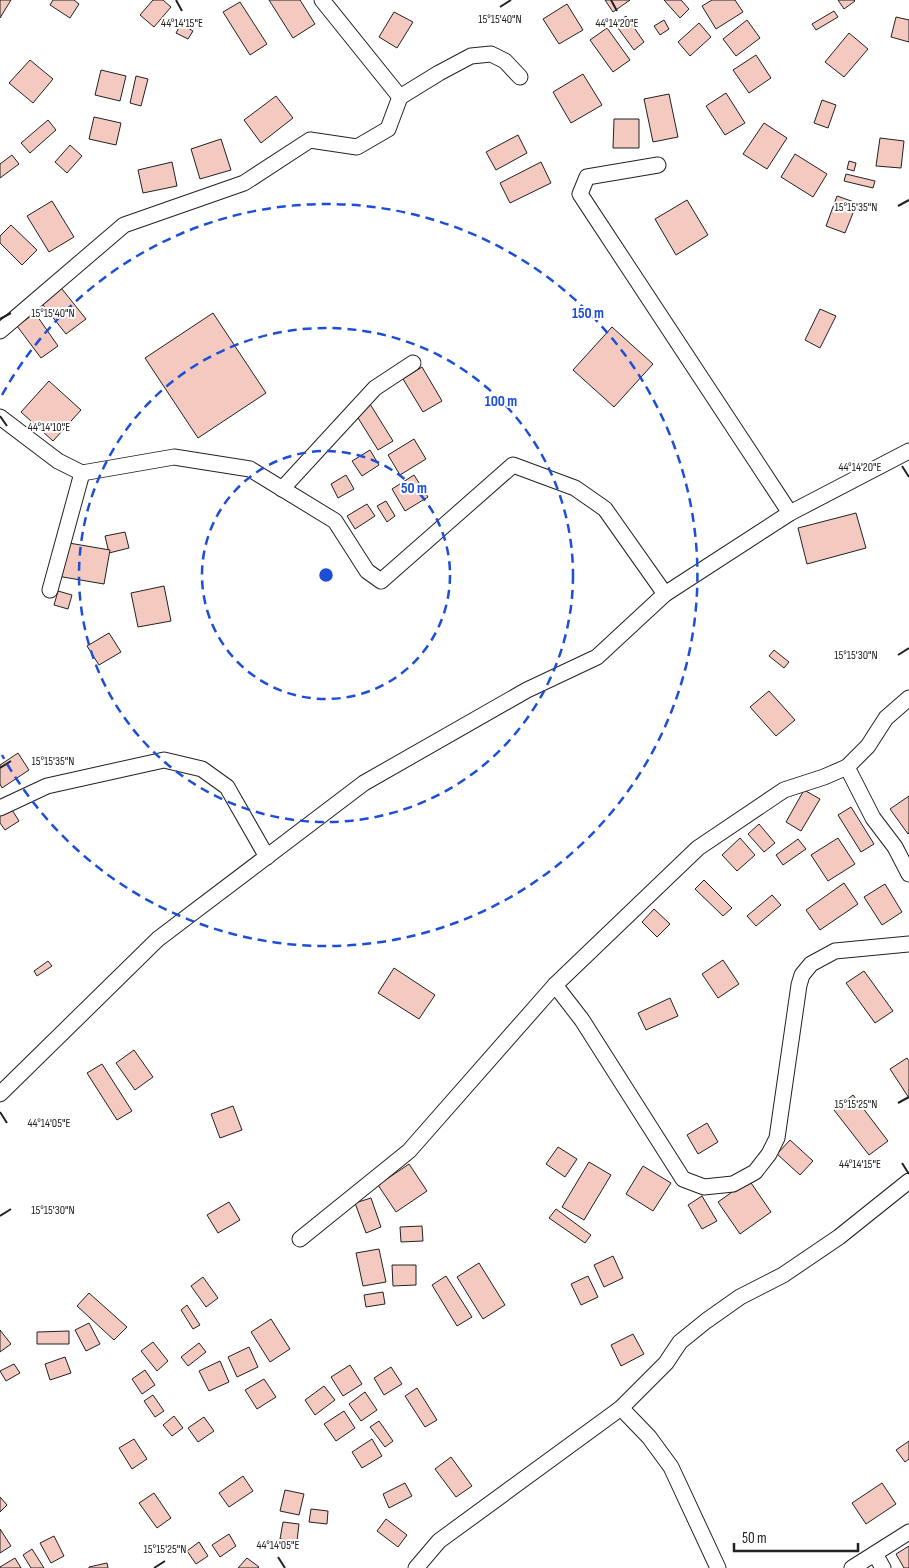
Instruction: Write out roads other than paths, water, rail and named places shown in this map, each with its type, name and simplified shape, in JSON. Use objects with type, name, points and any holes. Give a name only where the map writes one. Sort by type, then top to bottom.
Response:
[{"type":"street","points":[[322,0],[400,97]]},
{"type":"street","points":[[0,331],[124,225],[244,183],[310,140],[356,147],[388,129],[400,97],[471,56],[491,54],[505,61],[520,77]]},
{"type":"street","points":[[658,165],[588,177],[580,194],[790,513]]},
{"type":"street","points":[[282,488],[375,388],[413,363]]},
{"type":"street","points":[[0,417],[58,461],[82,473],[174,457],[250,469],[335,521],[367,571],[381,581],[513,465],[575,488],[605,509],[665,594]]},
{"type":"street","points":[[0,1094],[158,939],[364,783],[526,690],[597,657],[665,594],[790,513],[909,451]]},
{"type":"street","points":[[50,590],[82,473]]},
{"type":"street","points":[[300,1239],[409,1151],[555,985],[698,848],[784,790],[824,777],[847,767],[868,746],[886,718],[909,698]]},
{"type":"street","points":[[0,808],[47,786],[164,760],[202,769],[227,787],[267,857]]},
{"type":"street","points":[[847,767],[873,818],[895,847],[909,874]]},
{"type":"street","points":[[555,985],[582,1020],[683,1179],[704,1187],[734,1184],[755,1172],[769,1154],[777,1138],[802,975],[811,964],[835,951],[909,944]]},
{"type":"street","points":[[416,1568],[439,1542],[621,1408],[666,1363],[680,1342],[706,1321],[740,1297],[783,1275],[839,1237],[909,1181]]},
{"type":"street","points":[[621,1408],[649,1437],[671,1467],[718,1568]]},
{"type":"street","points":[[852,1568],[909,1532]]},
{"type":"street","points":[[875,1554],[883,1568]]}]
